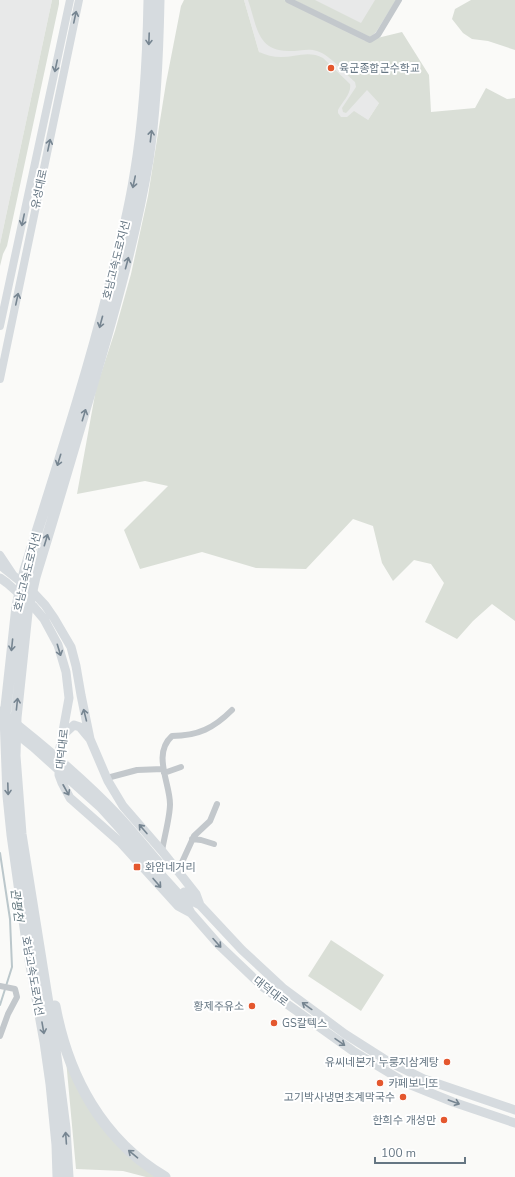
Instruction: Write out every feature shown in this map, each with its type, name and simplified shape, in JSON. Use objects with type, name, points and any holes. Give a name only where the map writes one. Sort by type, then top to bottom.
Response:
[{"type":"highway","name":"호남고속도로지선","points":[[58,1177],[57,1145],[51,1084],[44,1034],[28,949],[12,835],[8,796],[5,716],[17,606],[25,570],[96,338],[122,240],[135,175],[144,111],[149,44],[150,0]]},
{"type":"highway","name":"호남고속도로지선","points":[[68,1177],[65,1128],[58,1069],[20,834],[15,756],[16,718],[27,613],[35,577],[102,352],[129,255],[141,197],[150,144],[158,51],[159,0]]},
{"type":"highway","points":[[20,834],[27,844],[57,1014],[74,1071],[97,1115],[112,1134],[146,1164],[165,1177]]},
{"type":"highway","points":[[53,1177],[54,1158],[57,1145]]},
{"type":"main road","name":"유성대로","points":[[0,322],[70,0]]},
{"type":"main road","name":"유성대로","points":[[0,379],[79,0]]},
{"type":"main road","points":[[0,322],[12,322]]},
{"type":"main road","points":[[0,555],[14,575]]},
{"type":"main road","name":"대덕대로","points":[[0,565],[30,589],[45,605],[54,618],[71,647],[90,739],[107,778],[123,806],[162,850],[196,894],[200,905]]},
{"type":"main road","points":[[0,568],[14,575]]},
{"type":"main road","name":"대덕대로","points":[[2,581],[33,606],[44,619],[58,645],[66,672],[69,698],[59,753],[59,774],[70,798],[120,842],[178,906],[192,913]]},
{"type":"main road","points":[[0,711],[26,731],[71,776]]},
{"type":"main road","points":[[0,721],[71,776]]},
{"type":"main road","points":[[63,735],[74,726],[80,727],[90,739]]},
{"type":"main road","name":"대덕대로","points":[[71,776],[117,814],[190,900],[200,905],[242,950],[283,988],[345,1034],[389,1062],[424,1079],[515,1110]]},
{"type":"main road","name":"대덕대로","points":[[71,776],[102,808],[185,901],[192,913],[219,945],[263,987],[312,1023],[376,1066],[406,1083],[453,1102],[515,1123]]},
{"type":"street","points":[[288,0],[370,40],[378,35],[399,0]]},
{"type":"street","points":[[162,850],[170,804],[164,771],[164,747],[172,736],[201,732],[220,722],[232,710]]},
{"type":"street","points":[[107,778],[138,770],[164,771],[181,767]]},
{"type":"street","points":[[178,871],[192,839],[210,821],[217,804]]},
{"type":"street","points":[[192,839],[214,844]]},
{"type":"street","points":[[0,1036],[8,1014],[18,997],[15,990],[1,986]]},
{"type":"shaded area","points":[[0,0],[52,0],[0,244]]},
{"type":"shaded area","points":[[52,0],[59,0],[59,4],[7,246],[0,266],[0,244]]},
{"type":"shaded area","points":[[184,0],[244,0],[259,52],[275,57],[312,54],[323,58],[350,84],[350,91],[338,110],[341,117],[347,117],[354,111],[368,120],[379,103],[367,90],[346,113],[343,112],[342,108],[356,87],[355,82],[332,60],[322,53],[311,50],[279,50],[271,47],[260,36],[248,0],[284,0],[365,41],[402,32],[429,75],[431,112],[475,108],[486,88],[507,99],[515,98],[515,621],[492,604],[473,621],[457,639],[425,622],[444,583],[431,564],[414,560],[393,581],[382,563],[373,526],[353,519],[306,569],[256,568],[202,552],[140,569],[124,530],[168,486],[145,481],[77,494],[96,389],[115,331],[131,274],[148,196],[166,83],[181,6]]},
{"type":"shaded area","name":"육군종합군수학교","points":[[244,0],[402,0],[377,39],[379,103],[368,120],[342,125],[259,52]]},
{"type":"shaded area","points":[[294,0],[315,0],[361,23],[375,0],[396,0],[376,32],[370,37]]},
{"type":"shaded area","points":[[471,0],[515,0],[515,50],[488,41],[472,39],[463,33],[452,19],[455,9]]},
{"type":"shaded area","points":[[331,940],[384,975],[361,1011],[308,976]]},
{"type":"shaded area","points":[[66,1060],[82,1095],[158,1177],[146,1177],[123,1171],[76,1169]]},
{"type":"waterway","name":"관평천","points":[[0,853],[10,919],[12,967],[0,1005]]},
{"type":"place","name":"육군종합군수학교","points":[[331,68]]},
{"type":"place","name":"화암네거리","points":[[137,867]]},
{"type":"place","name":"황제주유소","points":[[252,1006]]},
{"type":"place","name":"GS칼텍스","points":[[274,1023]]},
{"type":"place","name":"유씨네본가 누룽지삼계탕","points":[[447,1062]]},
{"type":"place","name":"카페보니또","points":[[380,1083]]},
{"type":"place","name":"고기박사냉면초계막국수","points":[[403,1097]]},
{"type":"place","name":"한희수 개성만","points":[[444,1120]]}]
